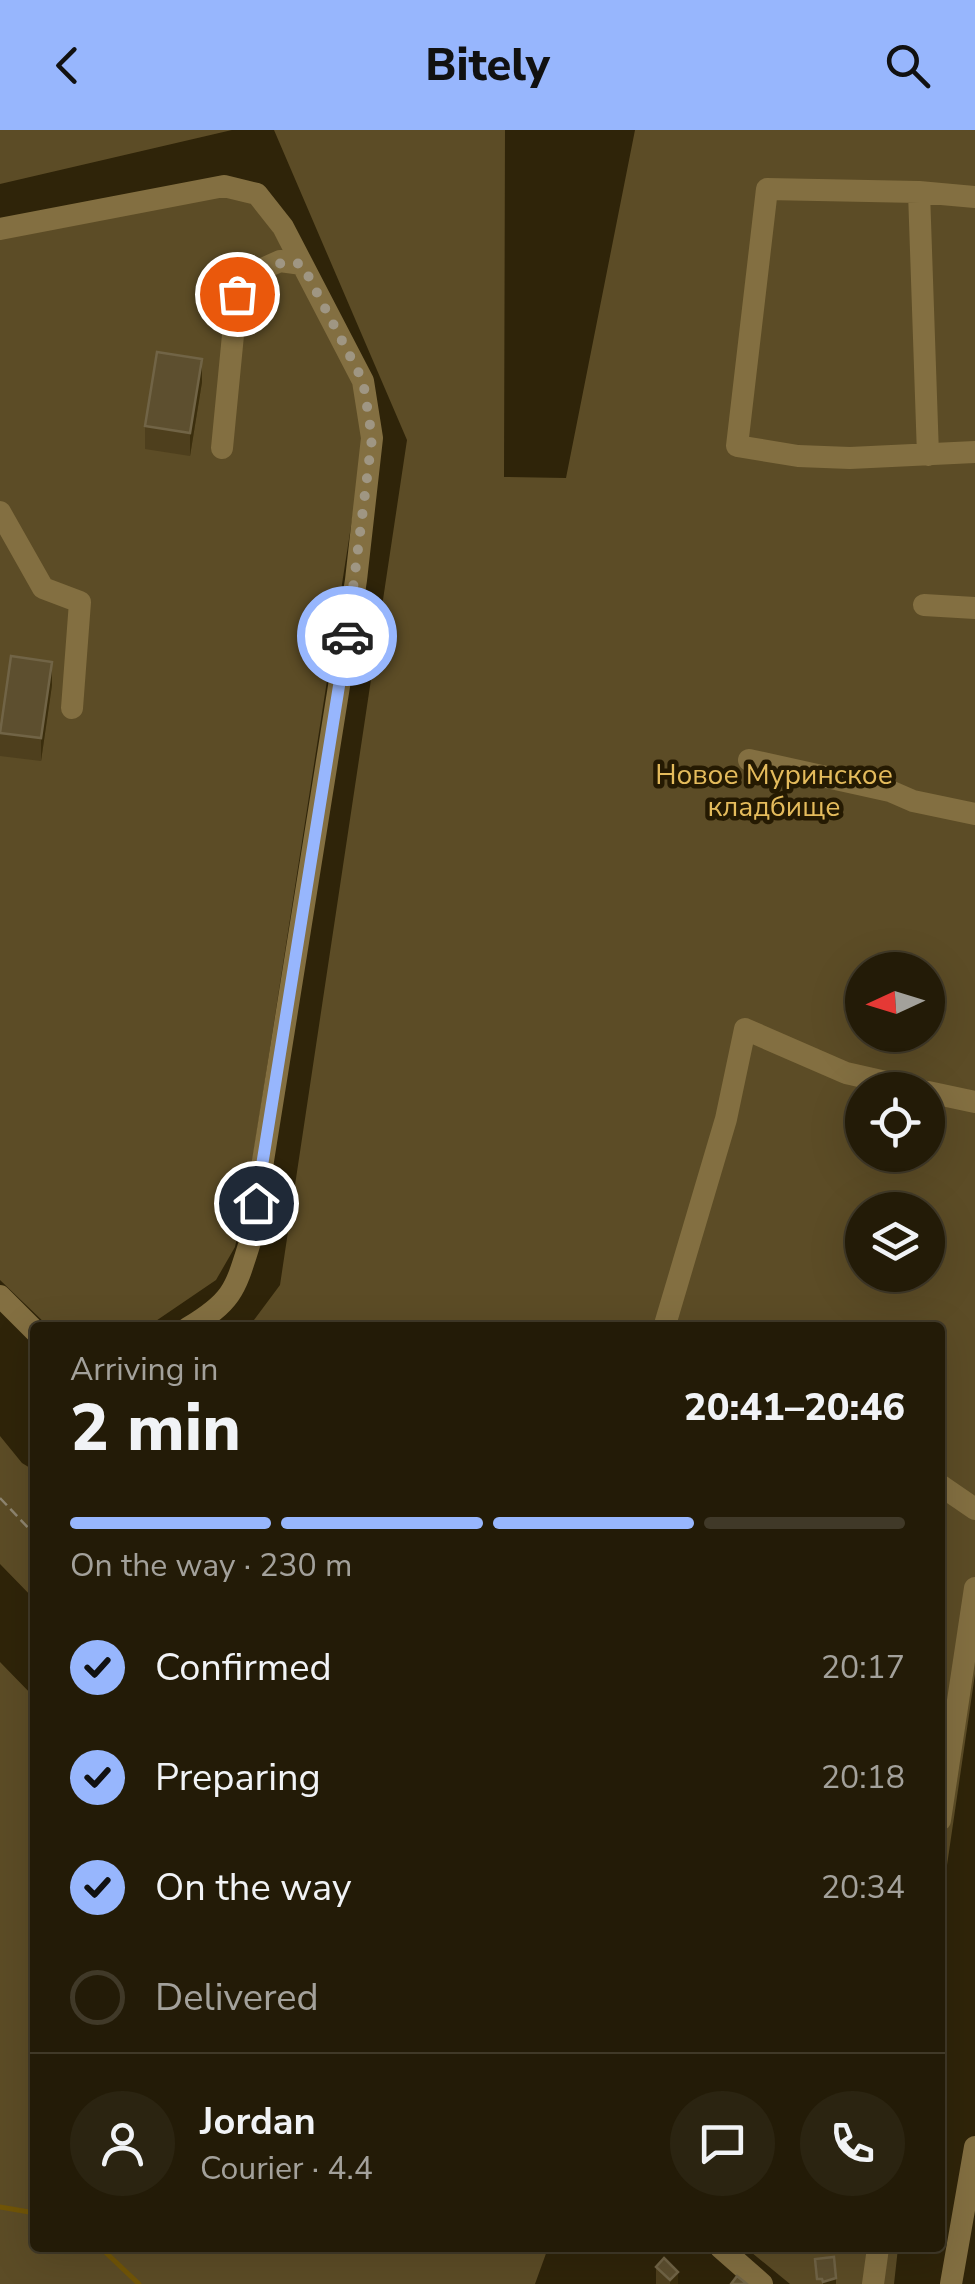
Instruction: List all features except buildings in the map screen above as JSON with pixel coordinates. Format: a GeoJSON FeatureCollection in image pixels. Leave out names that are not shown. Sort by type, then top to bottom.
{"type":"FeatureCollection","features":[{"type":"Feature","properties":{"kind":"street"},"geometry":{"type":"LineString","coordinates":[[0,229],[224,186],[258,194],[283,228],[363,381],[372,438],[356,580],[250,1242],[236,1287],[222,1306],[197,1322]]}},
{"type":"Feature","properties":{"kind":"street"},"geometry":{"type":"LineString","coordinates":[[975,198],[919,192],[767,189],[736,446],[798,456],[975,452]]}},
{"type":"Feature","properties":{"kind":"street"},"geometry":{"type":"LineString","coordinates":[[919,192],[928,454]]}},
{"type":"Feature","properties":{"kind":"street"},"geometry":{"type":"LineString","coordinates":[[222,448],[237,294],[260,270],[280,261],[302,264]]}},
{"type":"Feature","properties":{"kind":"street"},"geometry":{"type":"LineString","coordinates":[[0,512],[43,588],[80,602],[72,708]]}},
{"type":"Feature","properties":{"kind":"street"},"geometry":{"type":"LineString","coordinates":[[924,605],[975,608]]}},
{"type":"Feature","properties":{"kind":"street"},"geometry":{"type":"LineString","coordinates":[[749,760],[975,814]]}},
{"type":"Feature","properties":{"kind":"street"},"geometry":{"type":"LineString","coordinates":[[666,1322],[726,1119],[745,1029],[845,1073]]}},
{"type":"Feature","properties":{"kind":"street"},"geometry":{"type":"LineString","coordinates":[[945,1096],[975,1102]]}},
{"type":"Feature","properties":{"kind":"street"},"geometry":{"type":"LineString","coordinates":[[0,1296],[30,1326]]}},
{"type":"Feature","properties":{"kind":"street"},"geometry":{"type":"LineString","coordinates":[[945,1488],[975,1509]]}},
{"type":"Feature","properties":{"kind":"street"},"geometry":{"type":"LineString","coordinates":[[945,1755],[975,1588]]}},
{"type":"Feature","properties":{"kind":"street"},"geometry":{"type":"LineString","coordinates":[[951,2284],[975,2147]]}},
{"type":"Feature","properties":{"kind":"street"},"geometry":{"type":"LineString","coordinates":[[726,2252],[762,2284]]}},
{"type":"Feature","properties":{"kind":"street"},"geometry":{"type":"LineString","coordinates":[[873,2284],[877,2252]]}},
{"type":"Feature","properties":{"kind":"path"},"geometry":{"type":"LineString","coordinates":[[0,1498],[30,1530]]}},
{"type":"Feature","properties":{"kind":"green space"},"geometry":{"type":"Polygon","coordinates":[[[0,130],[232,130],[0,184],[0,130]]]}},
{"type":"Feature","properties":{"kind":"green space","name":"Новое Муринское кладбище"},"geometry":{"type":"Polygon","coordinates":[[[274,130],[505,130],[504,477],[566,478],[635,130],[975,130],[975,1674],[945,1879],[945,1322],[252,1322],[280,1285],[407,440],[274,130]]]}},
{"type":"Feature","properties":{"kind":"green space"},"geometry":{"type":"Polygon","coordinates":[[[224,196],[258,205],[359,392],[365,436],[249,1183],[235,1247],[216,1280],[154,1322],[44,1322],[0,1280],[0,236],[224,196]]]}},
{"type":"Feature","properties":{"kind":"green space"},"geometry":{"type":"Polygon","coordinates":[[[0,1436],[30,1468],[30,1595],[0,1564],[0,1436]]]}},
{"type":"Feature","properties":{"kind":"green space"},"geometry":{"type":"Polygon","coordinates":[[[0,1662],[30,1693],[30,2252],[547,2252],[535,2284],[0,2284],[0,1662]]]}},
{"type":"Feature","properties":{"kind":"green space"},"geometry":{"type":"Polygon","coordinates":[[[751,2252],[898,2252],[894,2284],[790,2284],[751,2252]]]}},
{"type":"Feature","properties":{"kind":"waterway"},"geometry":{"type":"LineString","coordinates":[[0,2207],[30,2212]]}},
{"type":"Feature","properties":{"kind":"waterway"},"geometry":{"type":"LineString","coordinates":[[105,2252],[139,2284]]}},
{"type":"Feature","properties":{"kind":"way so far"},"geometry":{"type":"LineString","coordinates":[[237,294],[260,270],[280,261],[302,264],[363,381],[372,438],[347,636]]}},
{"type":"Feature","properties":{"kind":"route"},"geometry":{"type":"LineString","coordinates":[[256,1203],[347,636]]}}]}
